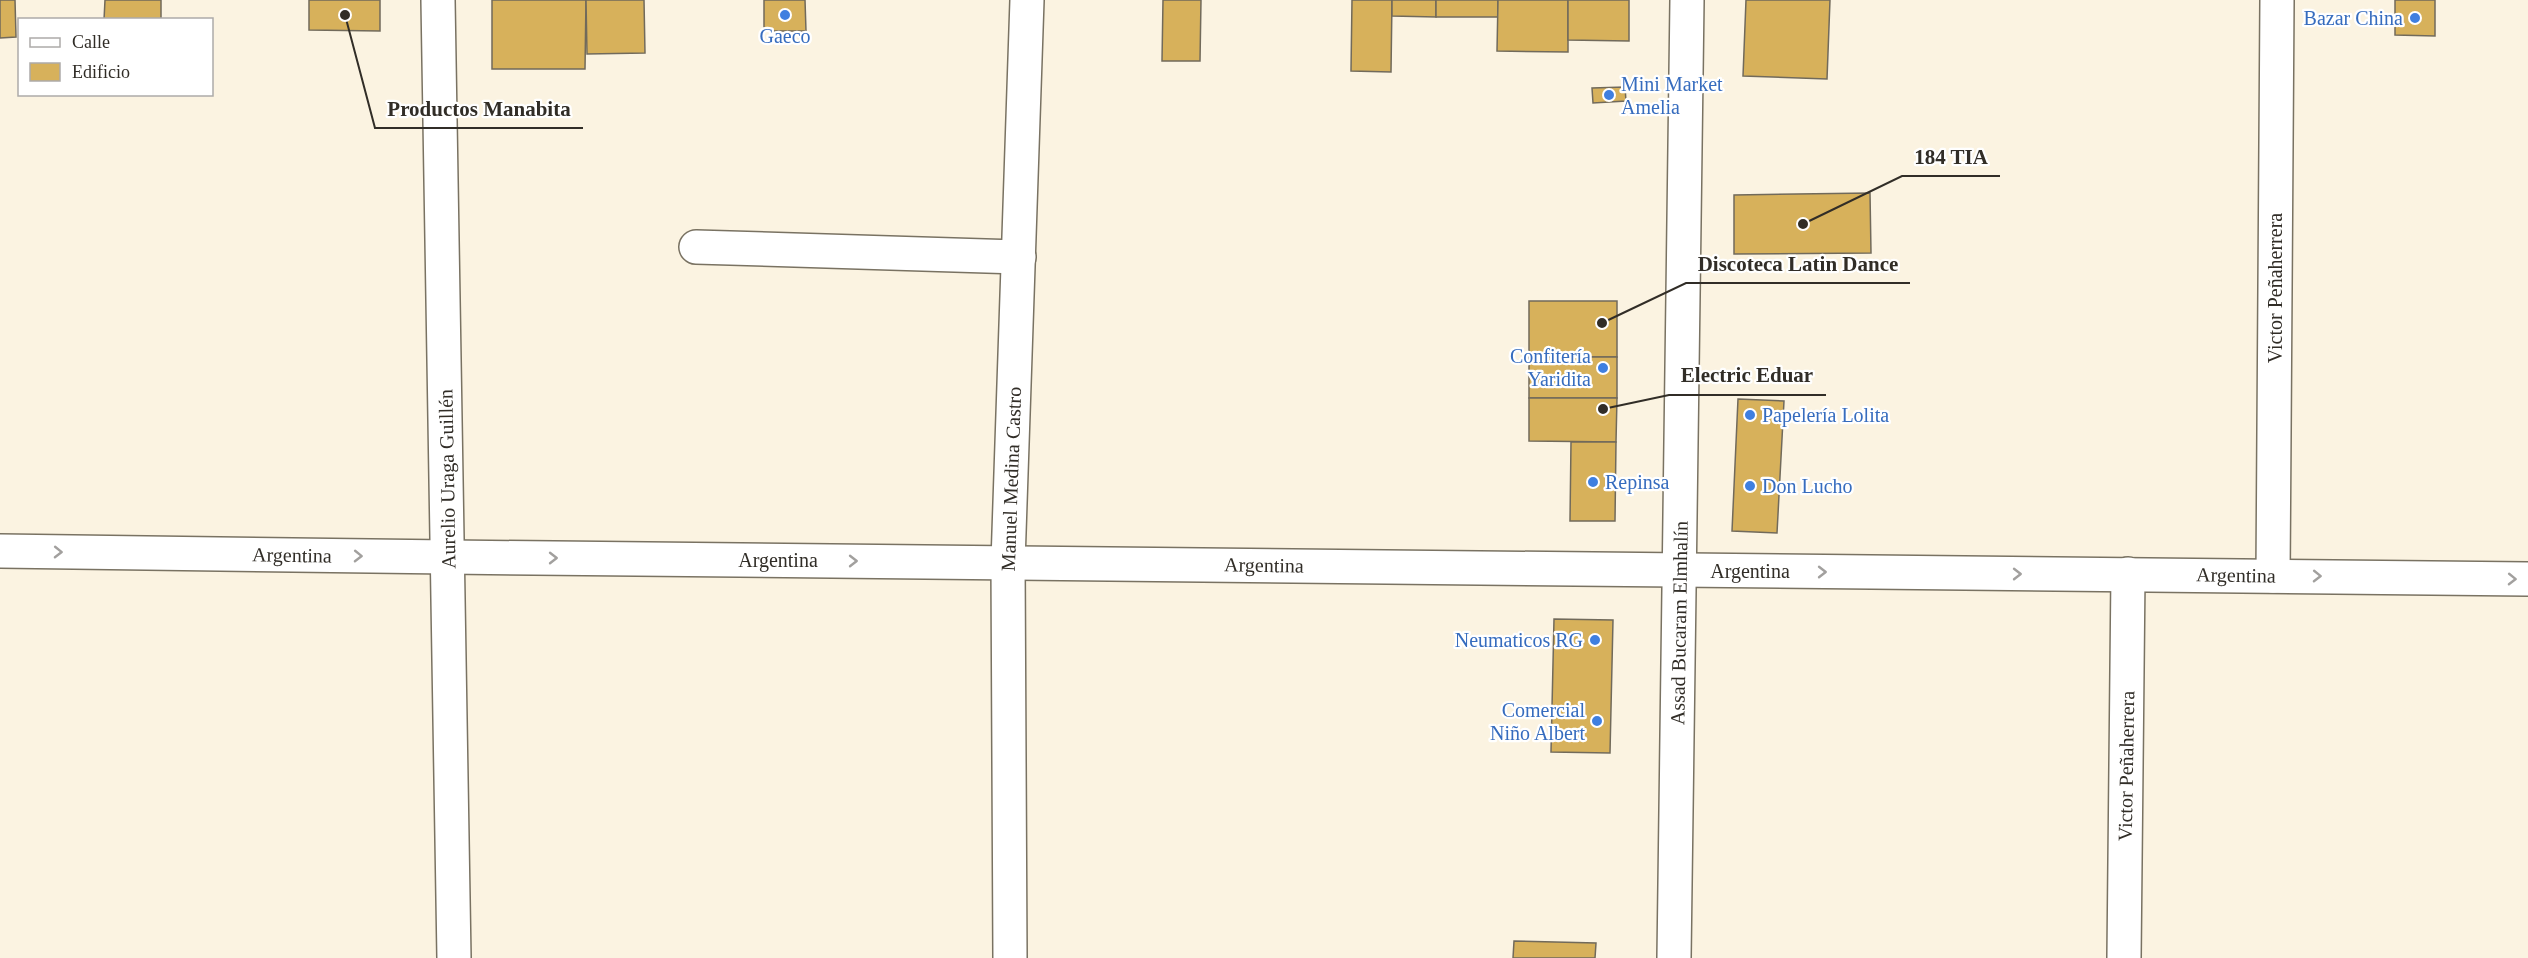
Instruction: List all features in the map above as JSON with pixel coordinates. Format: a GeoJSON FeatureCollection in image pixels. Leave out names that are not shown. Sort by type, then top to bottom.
{"type":"FeatureCollection","features":[{"type":"Feature","properties":{"kind":"street","name":"Aurelio Uraga Guillén"},"geometry":{"type":"LineString","coordinates":[[438,0],[454,958]]}},
{"type":"Feature","properties":{"kind":"street","name":"Manuel Medina Castro"},"geometry":{"type":"LineString","coordinates":[[1010,958],[1008,562],[1028,0]]}},
{"type":"Feature","properties":{"kind":"street","name":"Assad Bucaram Elmhalín"},"geometry":{"type":"LineString","coordinates":[[1674,958],[1687,0]]}},
{"type":"Feature","properties":{"kind":"street","name":"Victor Peñaherrera"},"geometry":{"type":"LineString","coordinates":[[2273,576],[2277,0]]}},
{"type":"Feature","properties":{"kind":"street"},"geometry":{"type":"LineString","coordinates":[[696,247],[1019,257]]}},
{"type":"Feature","properties":{"kind":"street","name":"Argentina"},"geometry":{"type":"LineString","coordinates":[[0,551],[449,558],[2528,579]]}},
{"type":"Feature","properties":{"kind":"street","name":"Victor Peñaherrera"},"geometry":{"type":"LineString","coordinates":[[2124,958],[2128,574]]}},
{"type":"Feature","properties":{"kind":"building"},"geometry":{"type":"Polygon","coordinates":[[[0,0],[15,0],[16,37],[0,38],[0,0]]]}},
{"type":"Feature","properties":{"kind":"building"},"geometry":{"type":"Polygon","coordinates":[[[105,0],[161,0],[161,18],[104,18],[105,0]]]}},
{"type":"Feature","properties":{"kind":"building"},"geometry":{"type":"Polygon","coordinates":[[[309,0],[380,0],[380,31],[309,30],[309,0]]]}},
{"type":"Feature","properties":{"kind":"building"},"geometry":{"type":"Polygon","coordinates":[[[492,0],[586,0],[585,69],[492,69],[492,0]]]}},
{"type":"Feature","properties":{"kind":"building"},"geometry":{"type":"Polygon","coordinates":[[[586,0],[644,0],[645,53],[587,54],[586,0]]]}},
{"type":"Feature","properties":{"kind":"building","name":"Gaeco"},"geometry":{"type":"Polygon","coordinates":[[[764,0],[805,0],[806,31],[764,31],[764,0]]]}},
{"type":"Feature","properties":{"kind":"building"},"geometry":{"type":"Polygon","coordinates":[[[1163,0],[1201,0],[1200,61],[1162,61],[1163,0]]]}},
{"type":"Feature","properties":{"kind":"building"},"geometry":{"type":"Polygon","coordinates":[[[1352,0],[1392,0],[1391,72],[1351,71],[1352,0]]]}},
{"type":"Feature","properties":{"kind":"building"},"geometry":{"type":"Polygon","coordinates":[[[1392,0],[1436,0],[1436,17],[1392,16],[1392,0]]]}},
{"type":"Feature","properties":{"kind":"building"},"geometry":{"type":"Polygon","coordinates":[[[1436,0],[1498,0],[1498,17],[1436,17],[1436,0]]]}},
{"type":"Feature","properties":{"kind":"building"},"geometry":{"type":"Polygon","coordinates":[[[1498,0],[1568,0],[1568,52],[1497,51],[1498,0]]]}},
{"type":"Feature","properties":{"kind":"building"},"geometry":{"type":"Polygon","coordinates":[[[1568,0],[1629,0],[1629,41],[1568,40],[1568,0]]]}},
{"type":"Feature","properties":{"kind":"building"},"geometry":{"type":"Polygon","coordinates":[[[1746,0],[1830,0],[1827,79],[1743,76],[1746,0]]]}},
{"type":"Feature","properties":{"kind":"building","name":"Bazar China"},"geometry":{"type":"Polygon","coordinates":[[[2395,0],[2435,0],[2435,36],[2395,35],[2395,0]]]}},
{"type":"Feature","properties":{"kind":"building","name":"Mini Market Amelia"},"geometry":{"type":"Polygon","coordinates":[[[1625,87],[1626,101],[1593,103],[1592,88],[1625,87]]]}},
{"type":"Feature","properties":{"kind":"building"},"geometry":{"type":"Polygon","coordinates":[[[1870,193],[1871,253],[1734,254],[1734,195],[1870,193]]]}},
{"type":"Feature","properties":{"kind":"building"},"geometry":{"type":"Polygon","coordinates":[[[1529,301],[1617,301],[1617,357],[1529,357],[1529,301]]]}},
{"type":"Feature","properties":{"kind":"building"},"geometry":{"type":"Polygon","coordinates":[[[1529,357],[1617,357],[1617,398],[1529,398],[1529,357]]]}},
{"type":"Feature","properties":{"kind":"building"},"geometry":{"type":"Polygon","coordinates":[[[1529,398],[1617,398],[1616,442],[1529,441],[1529,398]]]}},
{"type":"Feature","properties":{"kind":"building"},"geometry":{"type":"Polygon","coordinates":[[[1738,399],[1784,401],[1777,533],[1732,531],[1738,399]]]}},
{"type":"Feature","properties":{"kind":"building","name":"Repinsa"},"geometry":{"type":"Polygon","coordinates":[[[1571,442],[1616,442],[1615,521],[1570,521],[1571,442]]]}},
{"type":"Feature","properties":{"kind":"building"},"geometry":{"type":"Polygon","coordinates":[[[1554,619],[1613,620],[1610,753],[1551,752],[1554,619]]]}},
{"type":"Feature","properties":{"kind":"building"},"geometry":{"type":"Polygon","coordinates":[[[1514,941],[1596,943],[1595,958],[1513,958],[1514,941]]]}},
{"type":"Feature","properties":{"kind":"place","name":"Productos Manabita"},"geometry":{"type":"Point","coordinates":[345,15]}},
{"type":"Feature","properties":{"kind":"place","name":"Gaeco"},"geometry":{"type":"Point","coordinates":[785,15]}},
{"type":"Feature","properties":{"kind":"place","name":"Bazar China"},"geometry":{"type":"Point","coordinates":[2415,18]}},
{"type":"Feature","properties":{"kind":"place","name":"Mini Market Amelia"},"geometry":{"type":"Point","coordinates":[1609,95]}},
{"type":"Feature","properties":{"kind":"place","name":"184 TIA"},"geometry":{"type":"Point","coordinates":[1803,224]}},
{"type":"Feature","properties":{"kind":"place","name":"Discoteca Latin Dance"},"geometry":{"type":"Point","coordinates":[1602,323]}},
{"type":"Feature","properties":{"kind":"place","name":"Confitería Yaridita"},"geometry":{"type":"Point","coordinates":[1603,368]}},
{"type":"Feature","properties":{"kind":"place","name":"Electric Eduar"},"geometry":{"type":"Point","coordinates":[1603,409]}},
{"type":"Feature","properties":{"kind":"place","name":"Papelería Lolita"},"geometry":{"type":"Point","coordinates":[1750,415]}},
{"type":"Feature","properties":{"kind":"place","name":"Repinsa"},"geometry":{"type":"Point","coordinates":[1593,482]}},
{"type":"Feature","properties":{"kind":"place","name":"Don Lucho"},"geometry":{"type":"Point","coordinates":[1750,486]}},
{"type":"Feature","properties":{"kind":"place","name":"Neumaticos RG"},"geometry":{"type":"Point","coordinates":[1595,640]}},
{"type":"Feature","properties":{"kind":"place","name":"Comercial Niño Albert"},"geometry":{"type":"Point","coordinates":[1597,721]}}]}
